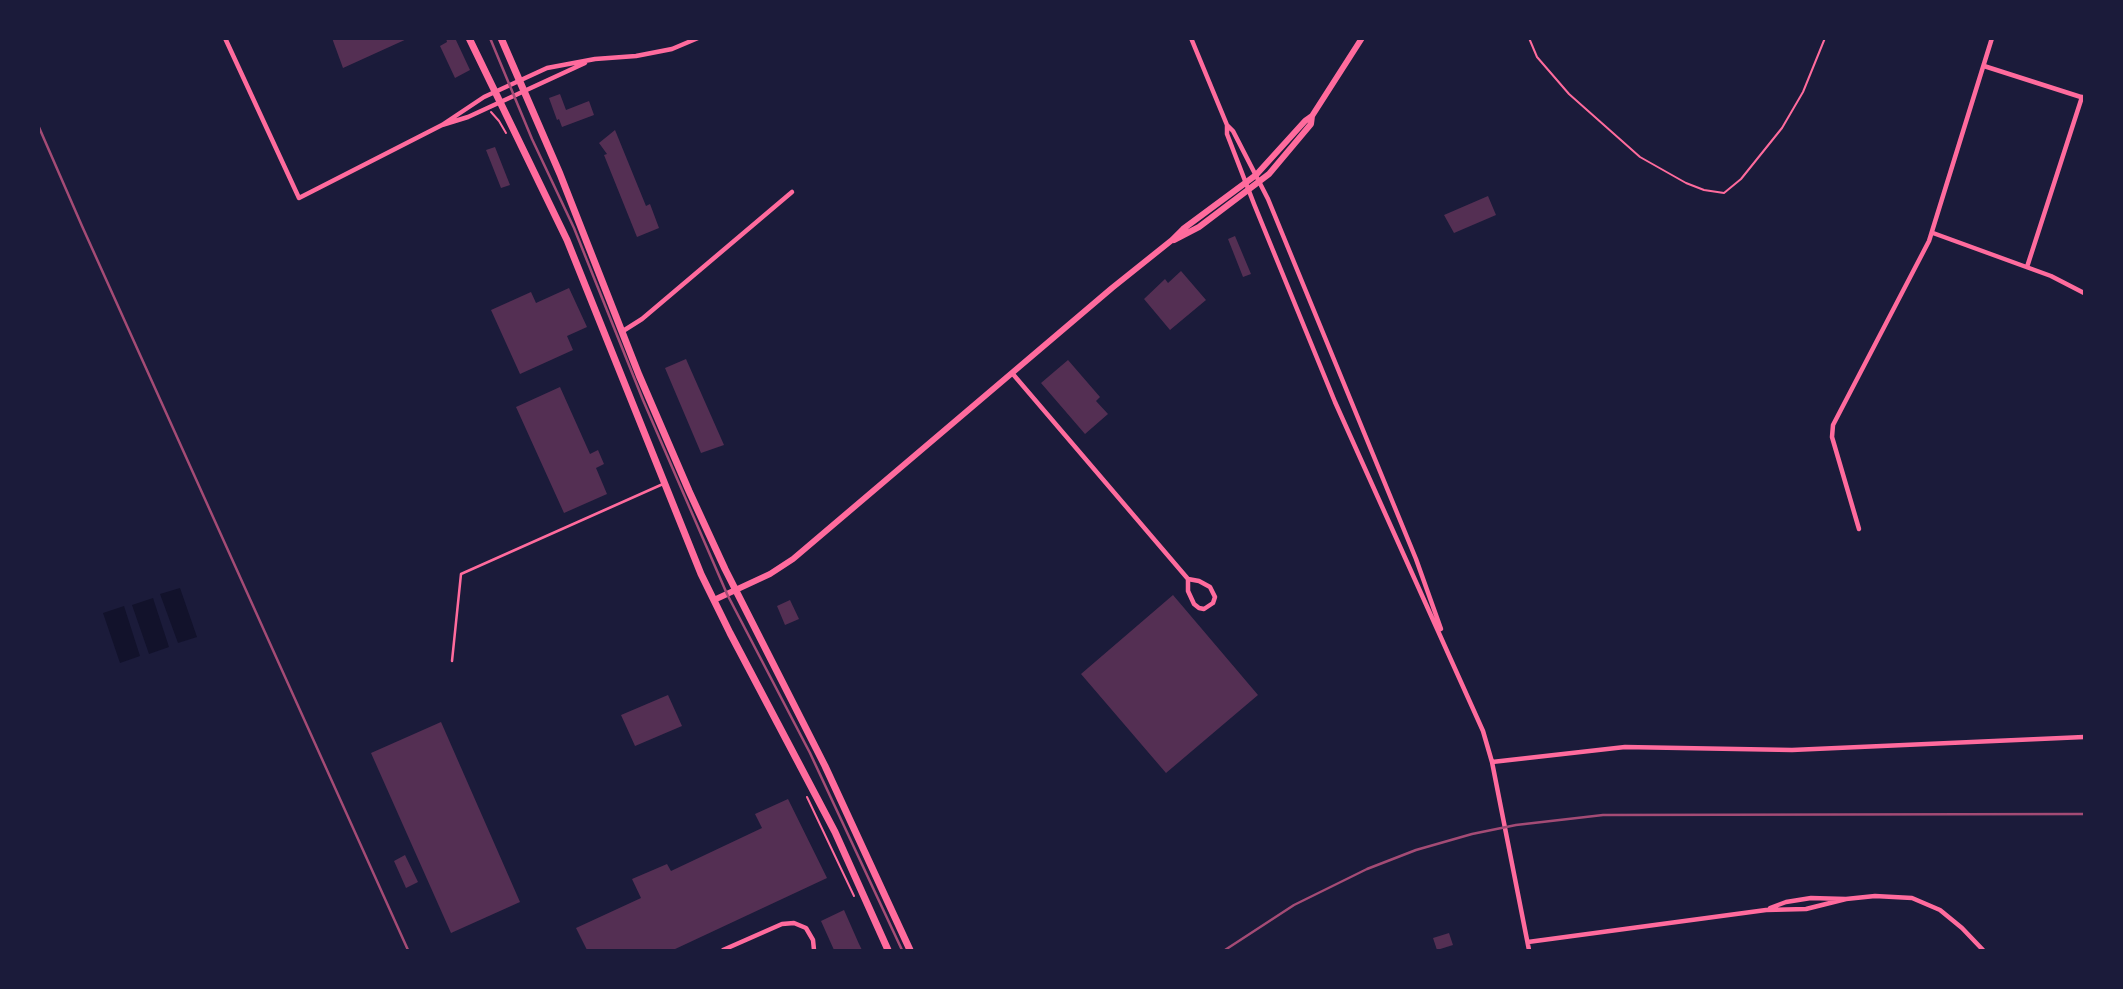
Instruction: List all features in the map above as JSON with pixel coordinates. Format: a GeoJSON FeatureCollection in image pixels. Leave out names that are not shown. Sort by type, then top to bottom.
{"type":"FeatureCollection","features":[{"type":"Feature","properties":{"kind":"main road"},"geometry":{"type":"LineString","coordinates":[[469,38],[567,240],[714,600],[814,790],[854,871],[888,950]]}},
{"type":"Feature","properties":{"kind":"main road"},"geometry":{"type":"LineString","coordinates":[[501,38],[560,174],[676,462],[736,590],[825,766],[910,950]]}},
{"type":"Feature","properties":{"kind":"street"},"geometry":{"type":"LineString","coordinates":[[225,38],[299,198],[442,125],[468,117],[595,59]]}},
{"type":"Feature","properties":{"kind":"street"},"geometry":{"type":"LineString","coordinates":[[442,125],[452,116],[494,92],[547,68],[595,59],[636,56],[672,48],[698,38]]}},
{"type":"Feature","properties":{"kind":"street"},"geometry":{"type":"LineString","coordinates":[[1191,38],[1227,125],[1227,134],[1246,183],[1335,402],[1483,731],[1492,762],[1530,950]]}},
{"type":"Feature","properties":{"kind":"street"},"geometry":{"type":"LineString","coordinates":[[714,600],[770,574],[793,559],[1183,229],[1256,176],[1312,116],[1362,38]]}},
{"type":"Feature","properties":{"kind":"street"},"geometry":{"type":"LineString","coordinates":[[1859,529],[1831,430],[1925,253],[1992,38]]}},
{"type":"Feature","properties":{"kind":"street"},"geometry":{"type":"LineString","coordinates":[[1984,66],[2083,98],[2027,267]]}},
{"type":"Feature","properties":{"kind":"street"},"geometry":{"type":"LineString","coordinates":[[1172,240],[1187,235],[1260,183],[1301,137],[1311,124],[1312,116]]}},
{"type":"Feature","properties":{"kind":"street"},"geometry":{"type":"LineString","coordinates":[[1227,125],[1233,131],[1260,183],[1392,500],[1447,649]]}},
{"type":"Feature","properties":{"kind":"street"},"geometry":{"type":"LineString","coordinates":[[622,331],[637,324],[792,192]]}},
{"type":"Feature","properties":{"kind":"street"},"geometry":{"type":"LineString","coordinates":[[1933,233],[2051,276],[2084,293]]}},
{"type":"Feature","properties":{"kind":"street"},"geometry":{"type":"LineString","coordinates":[[1012,373],[1188,579],[1210,587],[1215,597],[1213,603],[1204,609],[1194,604],[1188,591],[1188,579]]}},
{"type":"Feature","properties":{"kind":"street"},"geometry":{"type":"LineString","coordinates":[[1423,597],[1429,595]]}},
{"type":"Feature","properties":{"kind":"street"},"geometry":{"type":"LineString","coordinates":[[1492,762],[1625,747],[1793,750],[2084,737]]}},
{"type":"Feature","properties":{"kind":"street"},"geometry":{"type":"LineString","coordinates":[[1766,910],[1786,902],[1811,898],[1897,896],[1927,903],[1955,922],[1983,950]]}},
{"type":"Feature","properties":{"kind":"street"},"geometry":{"type":"LineString","coordinates":[[1528,942],[1766,910],[1806,909],[1846,899]]}},
{"type":"Feature","properties":{"kind":"street"},"geometry":{"type":"LineString","coordinates":[[723,950],[782,924],[794,923],[806,928],[813,940],[814,950]]}},
{"type":"Feature","properties":{"kind":"lane"},"geometry":{"type":"LineString","coordinates":[[452,662],[461,574],[665,483]]}},
{"type":"Feature","properties":{"kind":"path"},"geometry":{"type":"LineString","coordinates":[[1529,38],[1537,57],[1569,94],[1640,157],[1686,183],[1704,190],[1724,193],[1741,179],[1782,128],[1803,92],[1825,38]]}},
{"type":"Feature","properties":{"kind":"path"},"geometry":{"type":"LineString","coordinates":[[488,107],[508,136]]}},
{"type":"Feature","properties":{"kind":"shaded area"},"geometry":{"type":"Polygon","coordinates":[[[180,588],[197,637],[178,643],[160,594],[180,588]]]}},
{"type":"Feature","properties":{"kind":"shaded area"},"geometry":{"type":"Polygon","coordinates":[[[153,598],[169,647],[149,654],[132,605],[153,598]]]}},
{"type":"Feature","properties":{"kind":"shaded area"},"geometry":{"type":"Polygon","coordinates":[[[124,606],[140,656],[120,663],[103,613],[124,606]]]}},
{"type":"Feature","properties":{"kind":"building"},"geometry":{"type":"Polygon","coordinates":[[[332,38],[409,38],[343,68],[332,38]]]}},
{"type":"Feature","properties":{"kind":"building"},"geometry":{"type":"Polygon","coordinates":[[[446,38],[455,38],[470,70],[455,78],[440,46],[447,42],[446,38]]]}},
{"type":"Feature","properties":{"kind":"building"},"geometry":{"type":"Polygon","coordinates":[[[560,94],[566,110],[589,101],[594,115],[562,127],[549,98],[560,94]]]}},
{"type":"Feature","properties":{"kind":"building"},"geometry":{"type":"Polygon","coordinates":[[[615,130],[646,206],[650,204],[659,228],[637,237],[604,155],[607,154],[599,143],[615,130]]]}},
{"type":"Feature","properties":{"kind":"building"},"geometry":{"type":"Polygon","coordinates":[[[495,147],[510,185],[501,188],[486,150],[495,147]]]}},
{"type":"Feature","properties":{"kind":"building"},"geometry":{"type":"Polygon","coordinates":[[[1488,196],[1496,215],[1454,233],[1444,215],[1488,196]]]}},
{"type":"Feature","properties":{"kind":"building"},"geometry":{"type":"Polygon","coordinates":[[[1235,236],[1251,274],[1243,277],[1228,239],[1235,236]]]}},
{"type":"Feature","properties":{"kind":"building"},"geometry":{"type":"Polygon","coordinates":[[[1181,271],[1206,300],[1170,330],[1144,299],[1165,279],[1168,283],[1181,271]]]}},
{"type":"Feature","properties":{"kind":"building"},"geometry":{"type":"Polygon","coordinates":[[[569,288],[587,327],[567,336],[573,350],[520,374],[491,310],[531,292],[536,303],[569,288]]]}},
{"type":"Feature","properties":{"kind":"building"},"geometry":{"type":"Polygon","coordinates":[[[686,359],[724,445],[701,453],[665,368],[686,359]]]}},
{"type":"Feature","properties":{"kind":"building"},"geometry":{"type":"Polygon","coordinates":[[[1068,360],[1100,397],[1096,401],[1108,414],[1085,434],[1041,383],[1068,360]]]}},
{"type":"Feature","properties":{"kind":"building"},"geometry":{"type":"Polygon","coordinates":[[[560,387],[590,454],[598,450],[604,464],[596,468],[607,494],[564,513],[516,407],[560,387]]]}},
{"type":"Feature","properties":{"kind":"building"},"geometry":{"type":"Polygon","coordinates":[[[1173,595],[1258,695],[1166,773],[1081,674],[1173,595]]]}},
{"type":"Feature","properties":{"kind":"building"},"geometry":{"type":"Polygon","coordinates":[[[790,600],[799,619],[785,625],[777,606],[790,600]]]}},
{"type":"Feature","properties":{"kind":"building"},"geometry":{"type":"Polygon","coordinates":[[[668,695],[682,726],[635,746],[621,715],[668,695]]]}},
{"type":"Feature","properties":{"kind":"building"},"geometry":{"type":"Polygon","coordinates":[[[441,722],[520,902],[451,933],[371,753],[441,722]]]}},
{"type":"Feature","properties":{"kind":"building"},"geometry":{"type":"Polygon","coordinates":[[[788,799],[827,878],[673,950],[587,950],[576,928],[641,898],[632,879],[667,864],[671,871],[762,828],[755,814],[788,799]]]}},
{"type":"Feature","properties":{"kind":"building"},"geometry":{"type":"Polygon","coordinates":[[[405,855],[418,882],[406,888],[394,861],[405,855]]]}},
{"type":"Feature","properties":{"kind":"building"},"geometry":{"type":"Polygon","coordinates":[[[844,910],[862,950],[834,950],[821,921],[844,910]]]}},
{"type":"Feature","properties":{"kind":"building"},"geometry":{"type":"Polygon","coordinates":[[[1449,933],[1453,945],[1437,950],[1433,938],[1449,933]]]}},
{"type":"Feature","properties":{"kind":"railway"},"geometry":{"type":"LineString","coordinates":[[490,38],[532,139],[574,228],[643,400],[727,594],[810,753],[902,950]]}},
{"type":"Feature","properties":{"kind":"railway"},"geometry":{"type":"LineString","coordinates":[[38,125],[408,950]]}},
{"type":"Feature","properties":{"kind":"railway"},"geometry":{"type":"LineString","coordinates":[[1225,950],[1294,905],[1367,869],[1416,850],[1516,825],[1603,815],[2084,814]]}}]}
